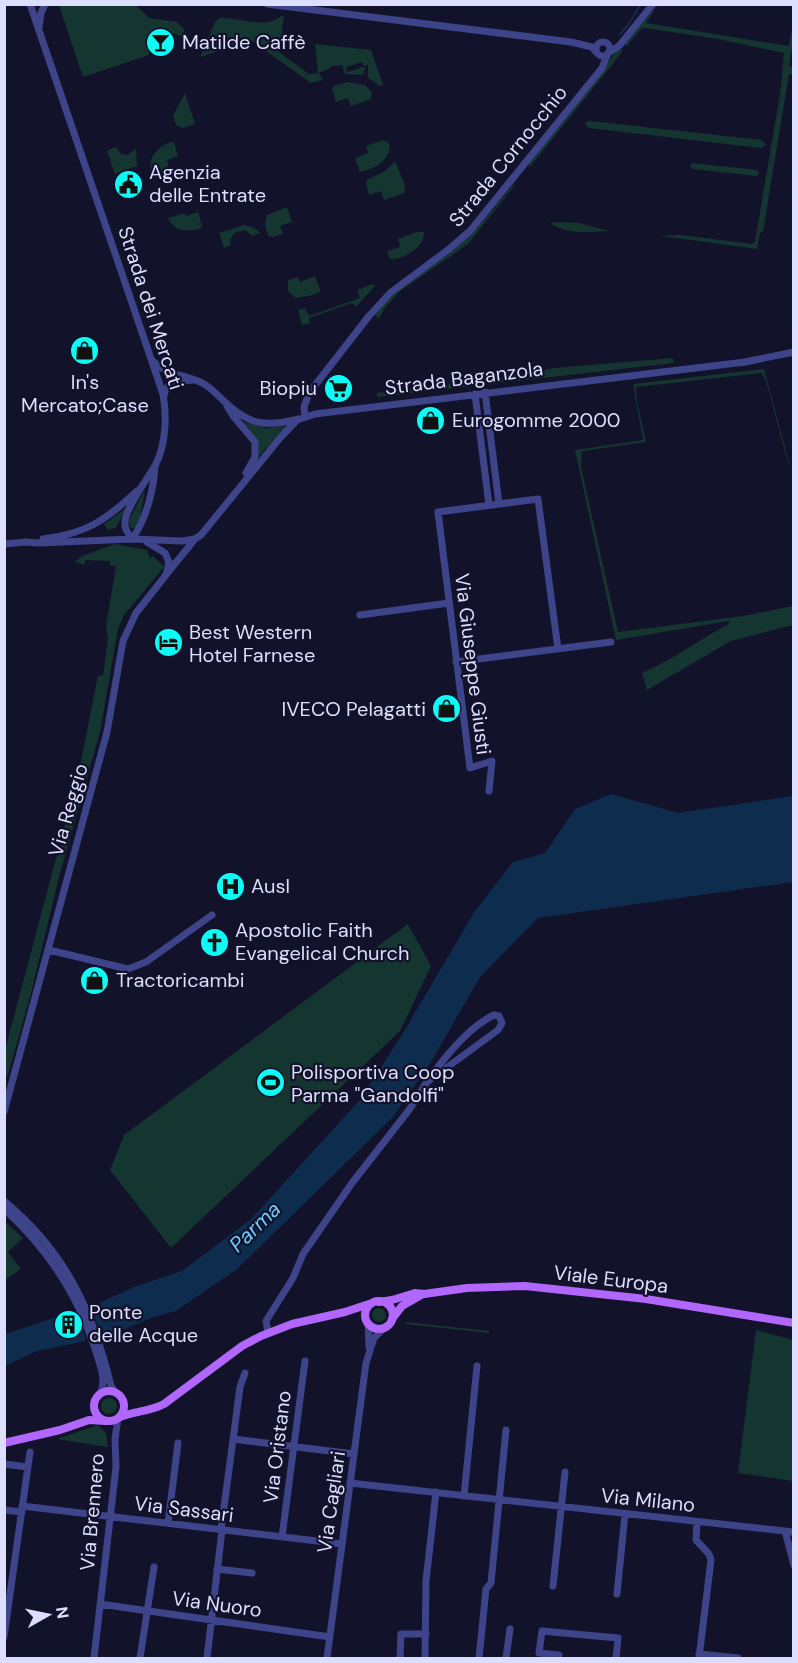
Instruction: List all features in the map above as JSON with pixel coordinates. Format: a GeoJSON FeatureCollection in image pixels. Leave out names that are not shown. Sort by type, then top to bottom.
{"type":"FeatureCollection","features":[{"type":"Feature","properties":{"kind":"main road","name":"Viale Europa"},"geometry":{"type":"LineString","coordinates":[[118,1418],[155,1408],[242,1346],[268,1333],[297,1323],[413,1293],[525,1286],[646,1299],[794,1323]]}},
{"type":"Feature","properties":{"kind":"main road","name":"Viale Europa"},"geometry":{"type":"LineString","coordinates":[[387,1325],[402,1306],[424,1294]]}},
{"type":"Feature","properties":{"kind":"main road"},"geometry":{"type":"LineString","coordinates":[[345,1312],[360,1316],[368,1323],[375,1328],[387,1325],[392,1314],[390,1307],[376,1302],[365,1313],[368,1323]]}},
{"type":"Feature","properties":{"kind":"main road"},"geometry":{"type":"LineString","coordinates":[[4,1443],[60,1430],[93,1419],[111,1421],[118,1418],[123,1409],[119,1396],[108,1391],[97,1398],[89,1412],[74,1424]]}},
{"type":"Feature","properties":{"kind":"main road","name":"Viale Europa"},"geometry":{"type":"LineString","coordinates":[[119,1396],[130,1406],[142,1407],[174,1396]]}},
{"type":"Feature","properties":{"kind":"main road"},"geometry":{"type":"LineString","coordinates":[[97,1398],[96,1414],[105,1420]]}},
{"type":"Feature","properties":{"kind":"street","name":"Strada dei Mercati"},"geometry":{"type":"LineString","coordinates":[[30,4],[164,398],[163,440],[155,477],[141,527],[132,539]]}},
{"type":"Feature","properties":{"kind":"street"},"geometry":{"type":"LineString","coordinates":[[39,28],[40,12],[45,4]]}},
{"type":"Feature","properties":{"kind":"street"},"geometry":{"type":"LineString","coordinates":[[267,4],[571,42],[592,47],[603,56],[608,53],[609,46],[603,42]]}},
{"type":"Feature","properties":{"kind":"street","name":"Strada Cornocchio"},"geometry":{"type":"LineString","coordinates":[[302,418],[309,393],[378,305],[394,289],[470,231],[605,64],[608,53],[617,48],[653,4]]}},
{"type":"Feature","properties":{"kind":"street"},"geometry":{"type":"LineString","coordinates":[[571,42],[611,44],[622,41]]}},
{"type":"Feature","properties":{"kind":"street"},"geometry":{"type":"LineString","coordinates":[[597,72],[600,61],[596,45],[603,42]]}},
{"type":"Feature","properties":{"kind":"street","name":"Strada Baganzola"},"geometry":{"type":"LineString","coordinates":[[224,401],[240,415],[259,423],[274,424],[328,411],[745,362],[793,352]]}},
{"type":"Feature","properties":{"kind":"street"},"geometry":{"type":"LineString","coordinates":[[151,356],[160,367],[212,389],[252,436],[256,446],[253,461],[239,488]]}},
{"type":"Feature","properties":{"kind":"street"},"geometry":{"type":"LineString","coordinates":[[164,398],[165,389],[170,384],[195,380]]}},
{"type":"Feature","properties":{"kind":"street"},"geometry":{"type":"LineString","coordinates":[[485,393],[499,504]]}},
{"type":"Feature","properties":{"kind":"street"},"geometry":{"type":"LineString","coordinates":[[475,394],[489,506],[538,500],[558,649]]}},
{"type":"Feature","properties":{"kind":"street"},"geometry":{"type":"LineString","coordinates":[[165,576],[276,441],[302,418]]}},
{"type":"Feature","properties":{"kind":"street","name":"Strada dei Mercati"},"geometry":{"type":"LineString","coordinates":[[132,539],[126,529],[125,520],[140,489],[156,465]]}},
{"type":"Feature","properties":{"kind":"street","name":"Strada dei Mercati"},"geometry":{"type":"LineString","coordinates":[[4,544],[67,536],[91,527],[118,510],[140,489]]}},
{"type":"Feature","properties":{"kind":"street","name":"Via Giuseppe Giusti"},"geometry":{"type":"LineString","coordinates":[[489,506],[438,512],[470,768],[492,761],[489,791]]}},
{"type":"Feature","properties":{"kind":"street","name":"Strada dei Mercati"},"geometry":{"type":"LineString","coordinates":[[24,542],[132,539]]}},
{"type":"Feature","properties":{"kind":"street"},"geometry":{"type":"LineString","coordinates":[[132,539],[182,541],[195,539]]}},
{"type":"Feature","properties":{"kind":"street"},"geometry":{"type":"LineString","coordinates":[[142,539],[166,554],[169,562],[165,576]]}},
{"type":"Feature","properties":{"kind":"street","name":"Via Reggio"},"geometry":{"type":"LineString","coordinates":[[4,1112],[107,732],[124,636],[136,613],[165,576]]}},
{"type":"Feature","properties":{"kind":"street"},"geometry":{"type":"LineString","coordinates":[[360,615],[449,603]]}},
{"type":"Feature","properties":{"kind":"street"},"geometry":{"type":"LineString","coordinates":[[456,662],[611,642]]}},
{"type":"Feature","properties":{"kind":"street"},"geometry":{"type":"LineString","coordinates":[[49,950],[128,969],[146,962],[212,915]]}},
{"type":"Feature","properties":{"kind":"street"},"geometry":{"type":"LineString","coordinates":[[268,1333],[266,1321],[293,1278],[303,1254],[363,1168],[414,1103],[424,1086],[464,1038],[489,1017],[500,1016],[502,1023],[498,1030],[435,1074],[424,1086]]}},
{"type":"Feature","properties":{"kind":"street"},"geometry":{"type":"LineString","coordinates":[[4,1201],[33,1228],[47,1250],[82,1315],[107,1384],[119,1396]]}},
{"type":"Feature","properties":{"kind":"street"},"geometry":{"type":"LineString","coordinates":[[4,1209],[47,1250]]}},
{"type":"Feature","properties":{"kind":"street","name":"Via Cagliari"},"geometry":{"type":"LineString","coordinates":[[327,1659],[369,1351],[368,1323]]}},
{"type":"Feature","properties":{"kind":"street","name":"Via Cagliari"},"geometry":{"type":"LineString","coordinates":[[369,1351],[375,1336],[387,1325]]}},
{"type":"Feature","properties":{"kind":"street","name":"Via Oristano"},"geometry":{"type":"LineString","coordinates":[[282,1537],[305,1361]]}},
{"type":"Feature","properties":{"kind":"street"},"geometry":{"type":"LineString","coordinates":[[464,1496],[477,1366]]}},
{"type":"Feature","properties":{"kind":"street"},"geometry":{"type":"LineString","coordinates":[[207,1659],[233,1439],[240,1387],[245,1373]]}},
{"type":"Feature","properties":{"kind":"street"},"geometry":{"type":"LineString","coordinates":[[97,1398],[107,1384]]}},
{"type":"Feature","properties":{"kind":"street","name":"Via Brennero"},"geometry":{"type":"LineString","coordinates":[[94,1659],[116,1464],[115,1441],[118,1418]]}},
{"type":"Feature","properties":{"kind":"street","name":"Via Brennero"},"geometry":{"type":"LineString","coordinates":[[105,1420],[115,1441]]}},
{"type":"Feature","properties":{"kind":"street"},"geometry":{"type":"LineString","coordinates":[[479,1659],[486,1589],[490,1583],[506,1430]]}},
{"type":"Feature","properties":{"kind":"street"},"geometry":{"type":"LineString","coordinates":[[233,1439],[354,1454]]}},
{"type":"Feature","properties":{"kind":"street"},"geometry":{"type":"LineString","coordinates":[[168,1523],[178,1443]]}},
{"type":"Feature","properties":{"kind":"street"},"geometry":{"type":"LineString","coordinates":[[4,1636],[8,1587],[30,1452]]}},
{"type":"Feature","properties":{"kind":"street"},"geometry":{"type":"LineString","coordinates":[[4,1464],[28,1467]]}},
{"type":"Feature","properties":{"kind":"street"},"geometry":{"type":"LineString","coordinates":[[553,1586],[565,1472]]}},
{"type":"Feature","properties":{"kind":"street","name":"Via Milano"},"geometry":{"type":"LineString","coordinates":[[350,1483],[794,1532]]}},
{"type":"Feature","properties":{"kind":"street"},"geometry":{"type":"LineString","coordinates":[[425,1659],[426,1581],[436,1492]]}},
{"type":"Feature","properties":{"kind":"street","name":"Via Sassari"},"geometry":{"type":"LineString","coordinates":[[4,1510],[22,1509],[110,1516],[342,1544]]}},
{"type":"Feature","properties":{"kind":"street"},"geometry":{"type":"LineString","coordinates":[[617,1594],[625,1514]]}},
{"type":"Feature","properties":{"kind":"street"},"geometry":{"type":"LineString","coordinates":[[697,1522],[696,1540],[709,1554],[711,1560],[699,1656],[738,1659]]}},
{"type":"Feature","properties":{"kind":"street"},"geometry":{"type":"LineString","coordinates":[[785,1531],[794,1565]]}},
{"type":"Feature","properties":{"kind":"street"},"geometry":{"type":"LineString","coordinates":[[140,1659],[154,1567]]}},
{"type":"Feature","properties":{"kind":"street"},"geometry":{"type":"LineString","coordinates":[[217,1569],[252,1573]]}},
{"type":"Feature","properties":{"kind":"street","name":"Via Nuoro"},"geometry":{"type":"LineString","coordinates":[[100,1604],[330,1636]]}},
{"type":"Feature","properties":{"kind":"street"},"geometry":{"type":"LineString","coordinates":[[506,1659],[510,1629]]}},
{"type":"Feature","properties":{"kind":"street"},"geometry":{"type":"LineString","coordinates":[[559,1657],[539,1653],[542,1631],[618,1638],[616,1659]]}},
{"type":"Feature","properties":{"kind":"street"},"geometry":{"type":"LineString","coordinates":[[400,1659],[401,1634],[426,1634]]}},
{"type":"Feature","properties":{"kind":"green space"},"geometry":{"type":"Polygon","coordinates":[[[59,5],[136,5],[149,18],[177,22],[184,29],[184,37],[173,33],[171,37],[166,36],[160,39],[157,46],[160,56],[149,52],[149,55],[83,77],[59,5]]]}},
{"type":"Feature","properties":{"kind":"green space"},"geometry":{"type":"Polygon","coordinates":[[[657,6],[646,23],[789,46],[793,23],[789,66],[793,67],[793,74],[789,74],[763,232],[760,233],[757,249],[661,236],[681,235],[752,244],[755,242],[780,94],[784,53],[718,39],[645,28],[642,28],[626,47],[625,41],[657,6]]]}},
{"type":"Feature","properties":{"kind":"green space"},"geometry":{"type":"Polygon","coordinates":[[[284,16],[279,52],[309,74],[318,73],[315,44],[371,50],[383,85],[380,86],[368,78],[368,65],[364,66],[362,62],[346,67],[347,72],[363,67],[365,68],[363,75],[345,74],[342,65],[332,66],[319,73],[323,80],[311,83],[252,41],[200,57],[215,22],[220,18],[260,23],[275,20],[284,16]]]}},
{"type":"Feature","properties":{"kind":"green space"},"geometry":{"type":"Polygon","coordinates":[[[618,49],[623,50],[529,168],[529,163],[618,49]]]}},
{"type":"Feature","properties":{"kind":"green space"},"geometry":{"type":"Polygon","coordinates":[[[348,82],[365,85],[372,92],[371,99],[351,106],[348,98],[336,102],[332,89],[334,86],[348,82]]]}},
{"type":"Feature","properties":{"kind":"green space"},"geometry":{"type":"Polygon","coordinates":[[[185,93],[195,124],[183,128],[176,125],[173,116],[185,93]]]}},
{"type":"Feature","properties":{"kind":"green space"},"geometry":{"type":"Polygon","coordinates":[[[590,121],[762,140],[766,145],[761,148],[589,128],[585,124],[590,121]]]}},
{"type":"Feature","properties":{"kind":"green space"},"geometry":{"type":"Polygon","coordinates":[[[383,140],[389,143],[385,159],[371,169],[360,172],[355,158],[368,153],[366,146],[383,140]]]}},
{"type":"Feature","properties":{"kind":"green space"},"geometry":{"type":"Polygon","coordinates":[[[174,142],[178,156],[167,160],[169,168],[152,172],[151,162],[154,154],[174,142]]]}},
{"type":"Feature","properties":{"kind":"green space"},"geometry":{"type":"Polygon","coordinates":[[[116,147],[121,154],[127,155],[136,149],[137,166],[115,174],[107,151],[116,147]]]}},
{"type":"Feature","properties":{"kind":"green space"},"geometry":{"type":"Polygon","coordinates":[[[395,161],[405,185],[404,193],[384,200],[381,191],[369,195],[367,180],[385,171],[395,161]]]}},
{"type":"Feature","properties":{"kind":"green space"},"geometry":{"type":"Polygon","coordinates":[[[691,163],[758,170],[759,174],[756,176],[693,169],[690,166],[691,163]]]}},
{"type":"Feature","properties":{"kind":"green space"},"geometry":{"type":"Polygon","coordinates":[[[515,185],[468,244],[400,291],[384,309],[379,319],[374,314],[394,294],[467,238],[515,185]]]}},
{"type":"Feature","properties":{"kind":"green space"},"geometry":{"type":"Polygon","coordinates":[[[287,207],[292,222],[280,226],[283,234],[268,236],[265,224],[267,215],[287,207]]]}},
{"type":"Feature","properties":{"kind":"green space"},"geometry":{"type":"Polygon","coordinates":[[[198,212],[202,226],[194,230],[177,228],[168,218],[184,213],[186,216],[198,212]]]}},
{"type":"Feature","properties":{"kind":"green space"},"geometry":{"type":"Polygon","coordinates":[[[550,223],[579,223],[609,231],[571,231],[550,223]]]}},
{"type":"Feature","properties":{"kind":"green space"},"geometry":{"type":"Polygon","coordinates":[[[244,225],[261,233],[252,236],[245,230],[234,233],[230,241],[231,245],[224,248],[219,233],[244,225]]]}},
{"type":"Feature","properties":{"kind":"green space"},"geometry":{"type":"Polygon","coordinates":[[[417,232],[424,232],[423,238],[413,252],[390,259],[387,251],[400,247],[398,239],[417,232]]]}},
{"type":"Feature","properties":{"kind":"green space"},"geometry":{"type":"Polygon","coordinates":[[[315,276],[321,292],[296,298],[288,291],[288,280],[298,277],[300,282],[315,276]]]}},
{"type":"Feature","properties":{"kind":"green space"},"geometry":{"type":"Polygon","coordinates":[[[373,284],[375,286],[356,307],[352,303],[309,318],[310,323],[302,325],[298,310],[305,308],[309,316],[360,298],[357,290],[373,284]]]}},
{"type":"Feature","properties":{"kind":"green space"},"geometry":{"type":"Polygon","coordinates":[[[673,358],[673,363],[377,397],[377,393],[514,376],[554,368],[673,358]]]}},
{"type":"Feature","properties":{"kind":"green space"},"geometry":{"type":"Polygon","coordinates":[[[764,369],[788,463],[762,373],[636,387],[646,442],[582,451],[581,467],[618,632],[743,616],[793,606],[793,625],[731,641],[647,690],[642,673],[729,624],[729,621],[616,640],[575,450],[643,440],[633,384],[764,369]]]}},
{"type":"Feature","properties":{"kind":"green space"},"geometry":{"type":"Polygon","coordinates":[[[243,422],[265,428],[287,426],[258,457],[257,440],[243,422]]]}},
{"type":"Feature","properties":{"kind":"green space"},"geometry":{"type":"Polygon","coordinates":[[[145,489],[139,524],[136,528],[131,528],[128,522],[145,489]]]}},
{"type":"Feature","properties":{"kind":"green space"},"geometry":{"type":"Polygon","coordinates":[[[126,508],[116,528],[108,530],[104,524],[126,508]]]}},
{"type":"Feature","properties":{"kind":"green space"},"geometry":{"type":"Polygon","coordinates":[[[115,544],[147,550],[150,558],[153,556],[164,567],[124,615],[118,629],[100,732],[59,877],[31,993],[5,1079],[5,1050],[79,772],[98,675],[103,676],[108,639],[106,626],[116,566],[110,565],[110,561],[85,560],[85,565],[75,562],[82,556],[115,544]]]}},
{"type":"Feature","properties":{"kind":"green space","name":"Polisportiva Coop Parma \"Gandolfi\""},"geometry":{"type":"Polygon","coordinates":[[[408,924],[431,966],[400,1031],[171,1248],[110,1170],[124,1135],[408,924]]]}},
{"type":"Feature","properties":{"kind":"green space"},"geometry":{"type":"Polygon","coordinates":[[[4,1221],[23,1238],[8,1252],[21,1269],[5,1280],[4,1221]]]}},
{"type":"Feature","properties":{"kind":"green space"},"geometry":{"type":"Polygon","coordinates":[[[376,1308],[382,1308],[386,1315],[382,1322],[376,1322],[372,1318],[372,1312],[376,1308]]]}},
{"type":"Feature","properties":{"kind":"green space"},"geometry":{"type":"Polygon","coordinates":[[[406,1322],[489,1331],[489,1333],[406,1324],[406,1322]]]}},
{"type":"Feature","properties":{"kind":"green space"},"geometry":{"type":"Polygon","coordinates":[[[756,1330],[793,1340],[793,1481],[738,1473],[756,1330]]]}},
{"type":"Feature","properties":{"kind":"green space"},"geometry":{"type":"Polygon","coordinates":[[[106,1398],[112,1398],[117,1406],[115,1412],[106,1414],[101,1409],[101,1403],[106,1398]]]}},
{"type":"Feature","properties":{"kind":"green space"},"geometry":{"type":"Polygon","coordinates":[[[98,1425],[106,1433],[108,1447],[57,1439],[98,1425]]]}},
{"type":"Feature","properties":{"kind":"water","name":"Parma"},"geometry":{"type":"Polygon","coordinates":[[[611,794],[678,813],[793,796],[793,882],[538,918],[480,977],[431,1062],[392,1118],[237,1269],[176,1311],[154,1317],[105,1337],[37,1351],[5,1366],[5,1334],[97,1304],[134,1287],[182,1271],[250,1220],[360,1100],[403,1033],[475,911],[513,862],[545,853],[575,809],[611,794]]]}},
{"type":"Feature","properties":{"kind":"pier"},"geometry":{"type":"Polygon","coordinates":[[[89,1304],[104,1340],[88,1344],[74,1309],[89,1304]]]}},
{"type":"Feature","properties":{"kind":"waterway"},"geometry":{"type":"LineString","coordinates":[[620,34],[641,4]]}},
{"type":"Feature","properties":{"kind":"place","name":"Matilde Caffè"},"geometry":{"type":"Point","coordinates":[161,42]}},
{"type":"Feature","properties":{"kind":"place","name":"Agenzia delle Entrate"},"geometry":{"type":"Point","coordinates":[128,184]}},
{"type":"Feature","properties":{"kind":"place","name":"In's Mercato;Case"},"geometry":{"type":"Point","coordinates":[85,351]}},
{"type":"Feature","properties":{"kind":"place","name":"Biopiu"},"geometry":{"type":"Point","coordinates":[338,388]}},
{"type":"Feature","properties":{"kind":"place","name":"Eurogomme 2000"},"geometry":{"type":"Point","coordinates":[431,420]}},
{"type":"Feature","properties":{"kind":"place","name":"Best Western Hotel Farnese"},"geometry":{"type":"Point","coordinates":[168,643]}},
{"type":"Feature","properties":{"kind":"place","name":"IVECO Pelagatti"},"geometry":{"type":"Point","coordinates":[447,709]}},
{"type":"Feature","properties":{"kind":"place","name":"Ausl"},"geometry":{"type":"Point","coordinates":[230,886]}},
{"type":"Feature","properties":{"kind":"place","name":"Apostolic Faith Evangelical Church"},"geometry":{"type":"Point","coordinates":[214,942]}},
{"type":"Feature","properties":{"kind":"place","name":"Tractoricambi"},"geometry":{"type":"Point","coordinates":[95,980]}},
{"type":"Feature","properties":{"kind":"place","name":"Polisportiva Coop Parma \"Gandolfi\""},"geometry":{"type":"Point","coordinates":[270,1083]}},
{"type":"Feature","properties":{"kind":"place","name":"Ponte delle Acque"},"geometry":{"type":"Point","coordinates":[68,1324]}}]}
